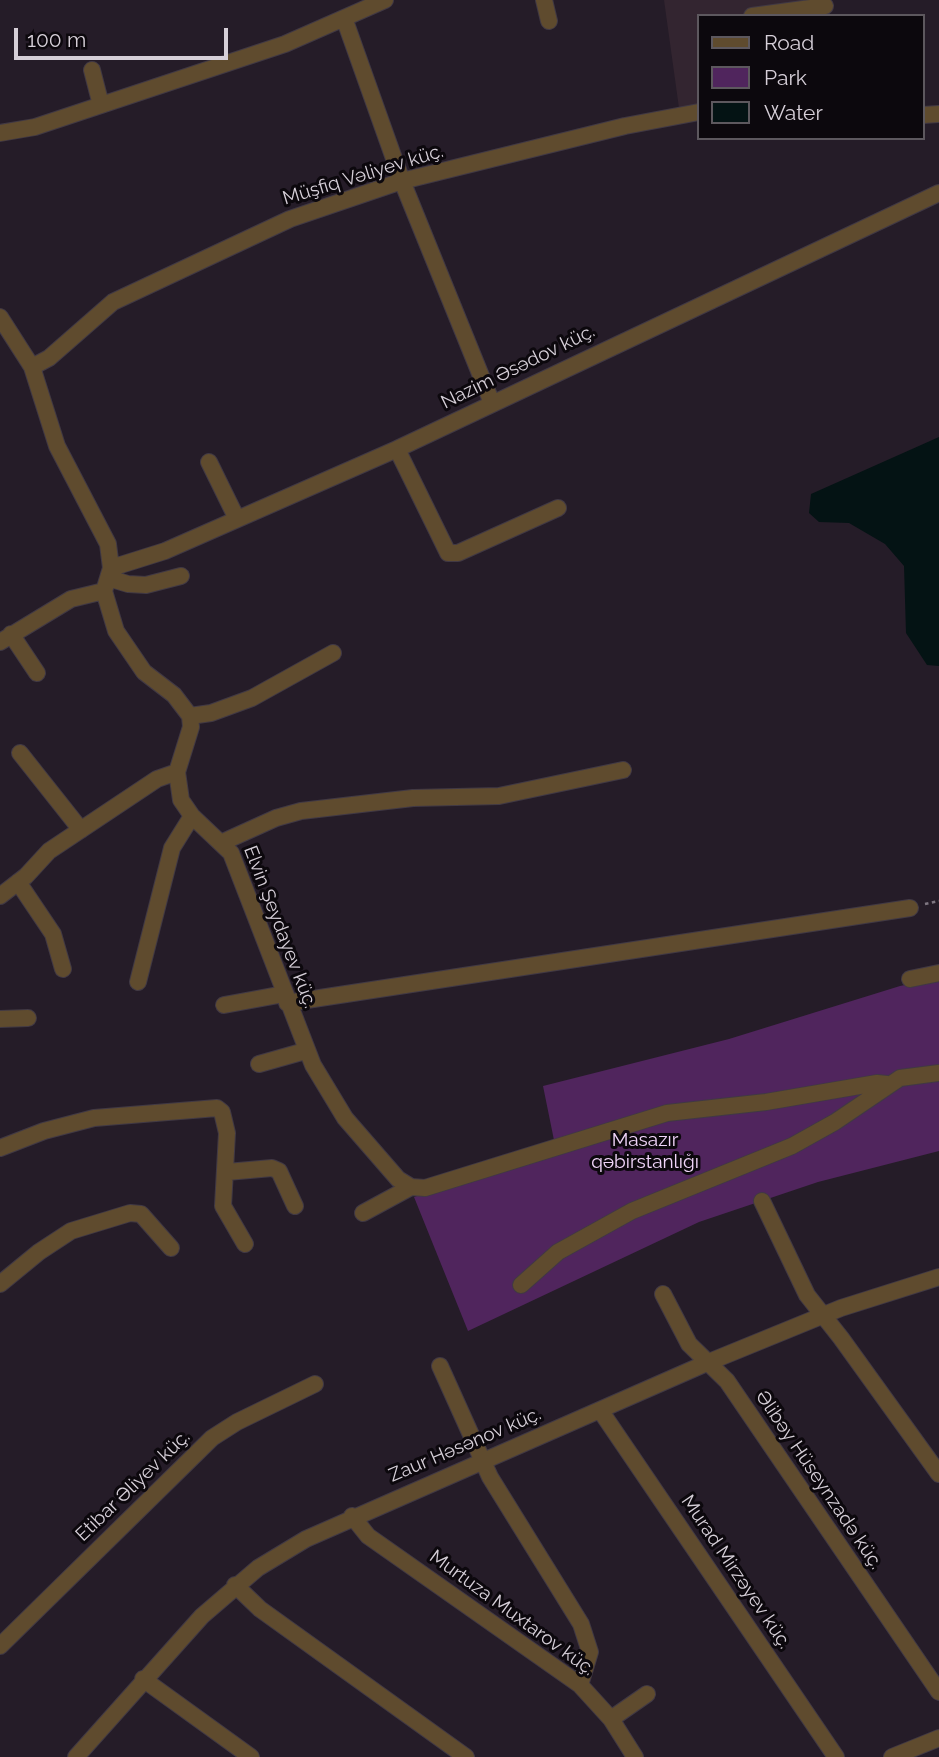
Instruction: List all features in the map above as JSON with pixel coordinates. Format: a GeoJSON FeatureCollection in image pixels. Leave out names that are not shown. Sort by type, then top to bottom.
{"type":"FeatureCollection","features":[{"type":"Feature","properties":{"kind":"street"},"geometry":{"type":"LineString","coordinates":[[0,133],[35,127],[285,44],[385,0]]}},
{"type":"Feature","properties":{"kind":"street"},"geometry":{"type":"LineString","coordinates":[[544,0],[549,21]]}},
{"type":"Feature","properties":{"kind":"street"},"geometry":{"type":"LineString","coordinates":[[768,14],[826,7]]}},
{"type":"Feature","properties":{"kind":"street"},"geometry":{"type":"LineString","coordinates":[[344,18],[402,181],[492,403]]}},
{"type":"Feature","properties":{"kind":"street"},"geometry":{"type":"LineString","coordinates":[[92,70],[101,105]]}},
{"type":"Feature","properties":{"kind":"street","name":"Müşfiq Vəliyev küç."},"geometry":{"type":"LineString","coordinates":[[32,367],[49,358],[96,314],[128,294],[290,219],[402,181],[625,126],[698,112]]}},
{"type":"Feature","properties":{"kind":"street","name":"Nazim Əsədov küç."},"geometry":{"type":"LineString","coordinates":[[5,638],[107,579],[165,551],[397,449],[939,193]]}},
{"type":"Feature","properties":{"kind":"street"},"geometry":{"type":"LineString","coordinates":[[0,317],[32,367],[57,446],[108,544],[108,612],[128,651],[144,672],[174,695],[190,716],[191,727],[177,772],[157,779],[49,851],[0,896]]}},
{"type":"Feature","properties":{"kind":"street"},"geometry":{"type":"LineString","coordinates":[[397,449],[448,553],[458,553],[558,508]]}},
{"type":"Feature","properties":{"kind":"street"},"geometry":{"type":"LineString","coordinates":[[209,463],[237,519]]}},
{"type":"Feature","properties":{"kind":"street"},"geometry":{"type":"LineString","coordinates":[[107,579],[146,585],[181,576]]}},
{"type":"Feature","properties":{"kind":"street"},"geometry":{"type":"LineString","coordinates":[[5,638],[37,673]]}},
{"type":"Feature","properties":{"kind":"street"},"geometry":{"type":"LineString","coordinates":[[190,716],[227,708],[252,698],[333,653]]}},
{"type":"Feature","properties":{"kind":"street"},"geometry":{"type":"LineString","coordinates":[[20,753],[81,830]]}},
{"type":"Feature","properties":{"kind":"street"},"geometry":{"type":"LineString","coordinates":[[223,842],[276,818],[302,811],[413,798],[499,796],[623,770]]}},
{"type":"Feature","properties":{"kind":"street","name":"Elvin Şeydayev küç."},"geometry":{"type":"LineString","coordinates":[[177,772],[181,800],[192,817],[223,842],[237,866],[305,1051],[345,1118],[405,1183]]}},
{"type":"Feature","properties":{"kind":"street"},"geometry":{"type":"LineString","coordinates":[[138,982],[172,848],[192,817]]}},
{"type":"Feature","properties":{"kind":"street"},"geometry":{"type":"LineString","coordinates":[[18,882],[53,933],[63,969]]}},
{"type":"Feature","properties":{"kind":"street"},"geometry":{"type":"LineString","coordinates":[[224,1005],[910,908]]}},
{"type":"Feature","properties":{"kind":"street"},"geometry":{"type":"LineString","coordinates":[[910,979],[939,973]]}},
{"type":"Feature","properties":{"kind":"street"},"geometry":{"type":"LineString","coordinates":[[0,1019],[28,1018]]}},
{"type":"Feature","properties":{"kind":"street"},"geometry":{"type":"LineString","coordinates":[[260,1064],[305,1051]]}},
{"type":"Feature","properties":{"kind":"street"},"geometry":{"type":"LineString","coordinates":[[521,1285],[558,1252],[632,1211],[792,1146],[835,1122],[887,1084],[917,1074],[939,1073]]}},
{"type":"Feature","properties":{"kind":"street"},"geometry":{"type":"LineString","coordinates":[[363,1213],[405,1183],[439,1184],[667,1113],[766,1102],[877,1083],[887,1084]]}},
{"type":"Feature","properties":{"kind":"street"},"geometry":{"type":"LineString","coordinates":[[0,1148],[44,1131],[94,1118],[217,1108],[222,1112],[226,1126],[227,1172],[223,1206],[245,1244]]}},
{"type":"Feature","properties":{"kind":"street"},"geometry":{"type":"LineString","coordinates":[[227,1172],[272,1168],[279,1171],[295,1206]]}},
{"type":"Feature","properties":{"kind":"street"},"geometry":{"type":"LineString","coordinates":[[762,1201],[807,1295],[939,1474]]}},
{"type":"Feature","properties":{"kind":"street"},"geometry":{"type":"LineString","coordinates":[[0,1284],[38,1252],[71,1231],[130,1213],[141,1214],[171,1248]]}},
{"type":"Feature","properties":{"kind":"street","name":"Zaur Həsənov küç."},"geometry":{"type":"LineString","coordinates":[[76,1757],[202,1616],[236,1585],[279,1555],[352,1516],[709,1362],[822,1315],[939,1277]]}},
{"type":"Feature","properties":{"kind":"street","name":"Əlibəy Hüseynzadə küç."},"geometry":{"type":"LineString","coordinates":[[663,1294],[689,1344],[727,1381],[939,1692]]}},
{"type":"Feature","properties":{"kind":"street"},"geometry":{"type":"LineString","coordinates":[[440,1366],[481,1460],[581,1624],[590,1652],[580,1685]]}},
{"type":"Feature","properties":{"kind":"street","name":"Etibar Əliyev küç."},"geometry":{"type":"LineString","coordinates":[[0,1646],[212,1438],[237,1422],[315,1384]]}},
{"type":"Feature","properties":{"kind":"street","name":"Murad Mirzəyev küç."},"geometry":{"type":"LineString","coordinates":[[600,1410],[836,1757]]}},
{"type":"Feature","properties":{"kind":"street","name":"Murtuza Muxtarov küç."},"geometry":{"type":"LineString","coordinates":[[352,1516],[368,1536],[580,1685],[611,1719],[635,1757]]}},
{"type":"Feature","properties":{"kind":"street"},"geometry":{"type":"LineString","coordinates":[[236,1585],[260,1609],[466,1757]]}},
{"type":"Feature","properties":{"kind":"street"},"geometry":{"type":"LineString","coordinates":[[143,1679],[251,1757]]}},
{"type":"Feature","properties":{"kind":"street"},"geometry":{"type":"LineString","coordinates":[[611,1719],[647,1694]]}},
{"type":"Feature","properties":{"kind":"street"},"geometry":{"type":"LineString","coordinates":[[892,1757],[939,1738]]}},
{"type":"Feature","properties":{"kind":"shaded area"},"geometry":{"type":"Polygon","coordinates":[[[664,0],[818,0],[820,14],[698,14],[698,105],[679,108],[664,0]]]}},
{"type":"Feature","properties":{"kind":"green space","name":"Masazır qəbirstanlığı"},"geometry":{"type":"Polygon","coordinates":[[[939,978],[939,1151],[818,1182],[699,1222],[468,1331],[414,1197],[556,1150],[543,1086],[729,1039],[900,986],[939,978]]]}},
{"type":"Feature","properties":{"kind":"water"},"geometry":{"type":"Polygon","coordinates":[[[939,437],[939,666],[927,665],[906,633],[904,566],[885,544],[849,523],[819,522],[809,513],[811,494],[939,437]]]}}]}
